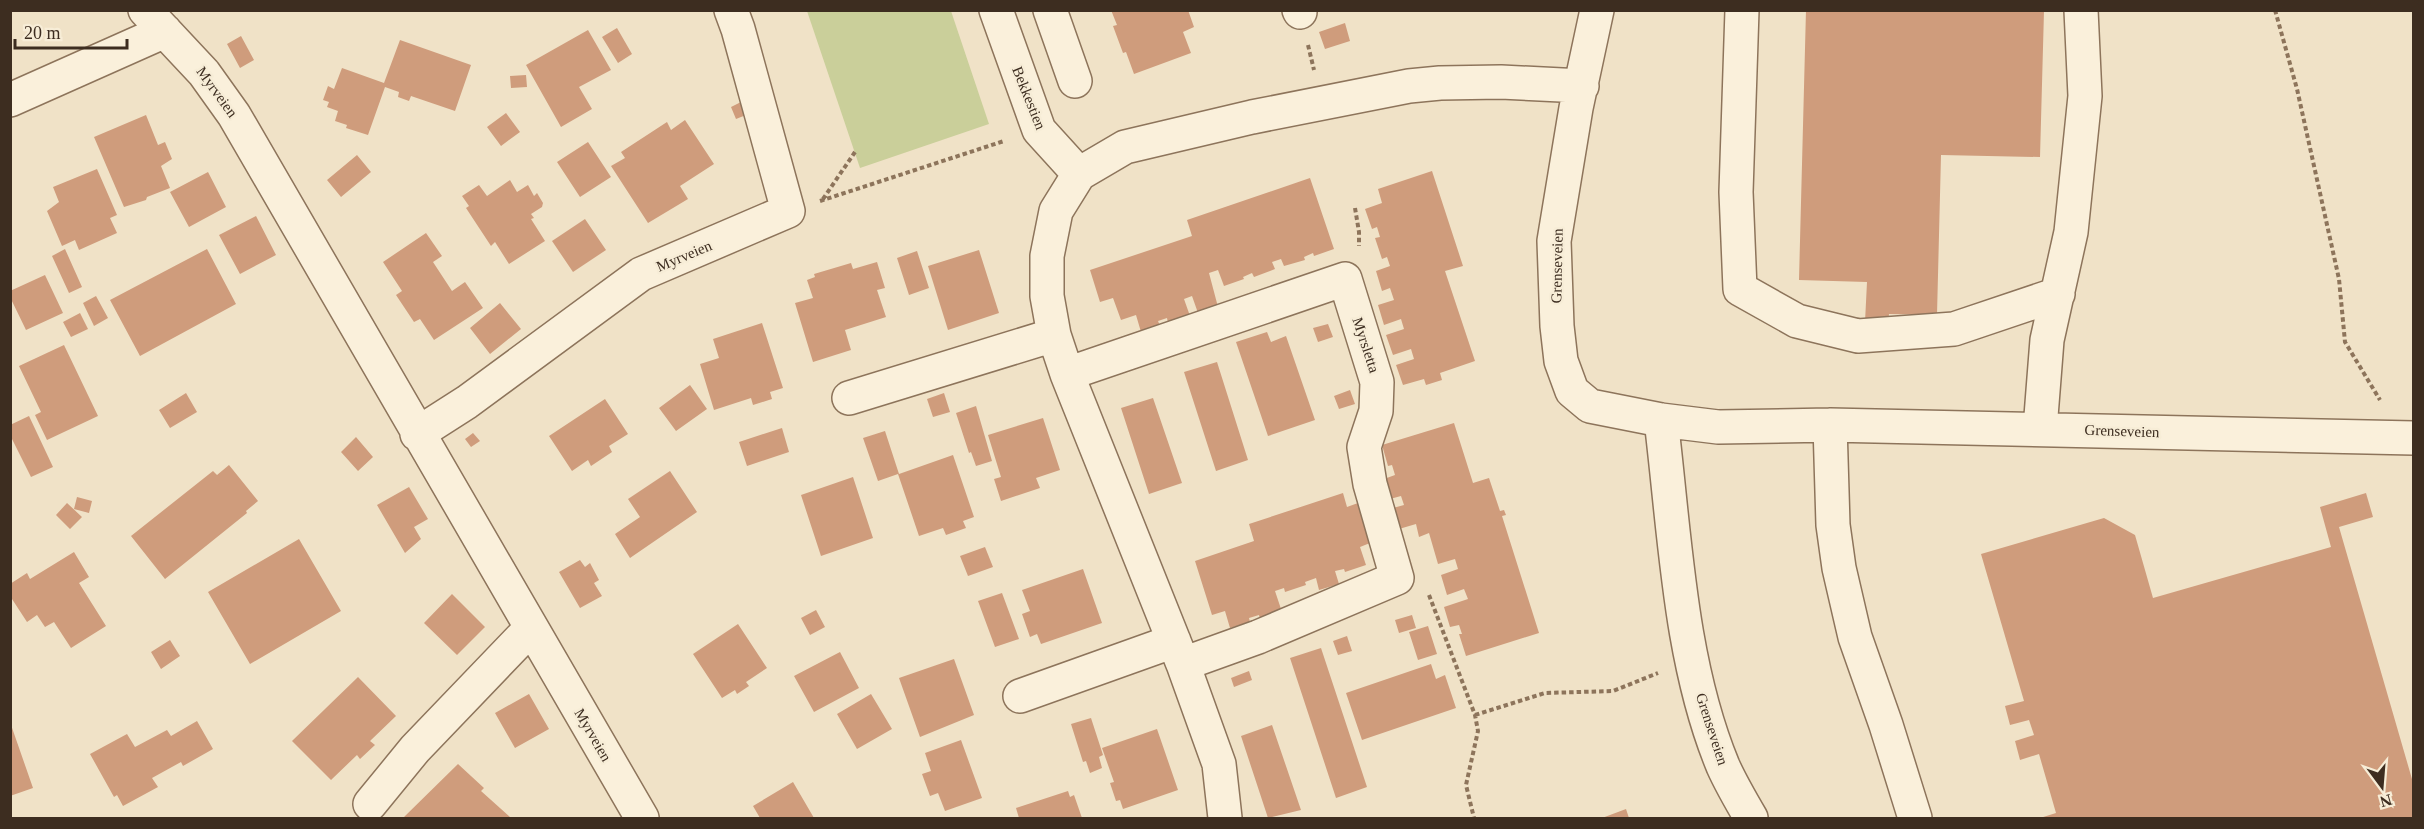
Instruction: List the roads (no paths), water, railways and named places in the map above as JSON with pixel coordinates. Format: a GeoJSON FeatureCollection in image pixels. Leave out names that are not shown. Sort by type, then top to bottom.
{"type":"FeatureCollection","features":[{"type":"Feature","properties":{"kind":"street","name":"Myrveien"},"geometry":{"type":"LineString","coordinates":[[417,434],[467,402],[641,274],[788,211],[738,29],[730,10]]}},
{"type":"Feature","properties":{"kind":"street","name":"Bekkestien"},"geometry":{"type":"LineString","coordinates":[[996,10],[1040,130],[1079,174]]}},
{"type":"Feature","properties":{"kind":"street"},"geometry":{"type":"LineString","coordinates":[[1050,10],[1075,81]]}},
{"type":"Feature","properties":{"kind":"street","name":"Grenseveien"},"geometry":{"type":"LineString","coordinates":[[1597,10],[1554,241],[1557,326],[1561,361],[1572,391],[1590,406],[1661,420],[1718,427],[1830,425],[2401,438]]}},
{"type":"Feature","properties":{"kind":"street"},"geometry":{"type":"LineString","coordinates":[[1742,10],[1736,192],[1740,289],[1797,321],[1858,336],[1954,329],[2058,294]]}},
{"type":"Feature","properties":{"kind":"street"},"geometry":{"type":"LineString","coordinates":[[2040,429],[2047,340],[2071,232],[2085,96],[2080,10]]}},
{"type":"Feature","properties":{"kind":"street","name":"Myrveien"},"geometry":{"type":"LineString","coordinates":[[155,20],[204,73],[234,115],[642,819]]}},
{"type":"Feature","properties":{"kind":"street"},"geometry":{"type":"LineString","coordinates":[[10,100],[155,20]]}},
{"type":"Feature","properties":{"kind":"street"},"geometry":{"type":"LineString","coordinates":[[1225,819],[1219,764],[1179,653],[1067,374],[1054,335],[1047,296],[1047,256],[1056,211],[1079,174],[1125,147],[1409,86],[1440,82],[1501,82],[1582,86]]}},
{"type":"Feature","properties":{"kind":"street","name":"Myrsletta"},"geometry":{"type":"LineString","coordinates":[[1067,374],[1345,279],[1377,382],[1376,411],[1364,447],[1370,484],[1397,578],[1258,637],[1179,653]]}},
{"type":"Feature","properties":{"kind":"street"},"geometry":{"type":"LineString","coordinates":[[849,398],[1054,335]]}},
{"type":"Feature","properties":{"kind":"street","name":"Grenseveien"},"geometry":{"type":"LineString","coordinates":[[1661,420],[1683,605],[1692,660],[1705,717],[1723,765],[1750,819]]}},
{"type":"Feature","properties":{"kind":"street"},"geometry":{"type":"LineString","coordinates":[[1830,425],[1833,525],[1839,568],[1855,637],[1886,725],[1915,819]]}},
{"type":"Feature","properties":{"kind":"street"},"geometry":{"type":"LineString","coordinates":[[370,804],[415,749],[531,628]]}},
{"type":"Feature","properties":{"kind":"street"},"geometry":{"type":"LineString","coordinates":[[1020,696],[1179,653]]}}]}
